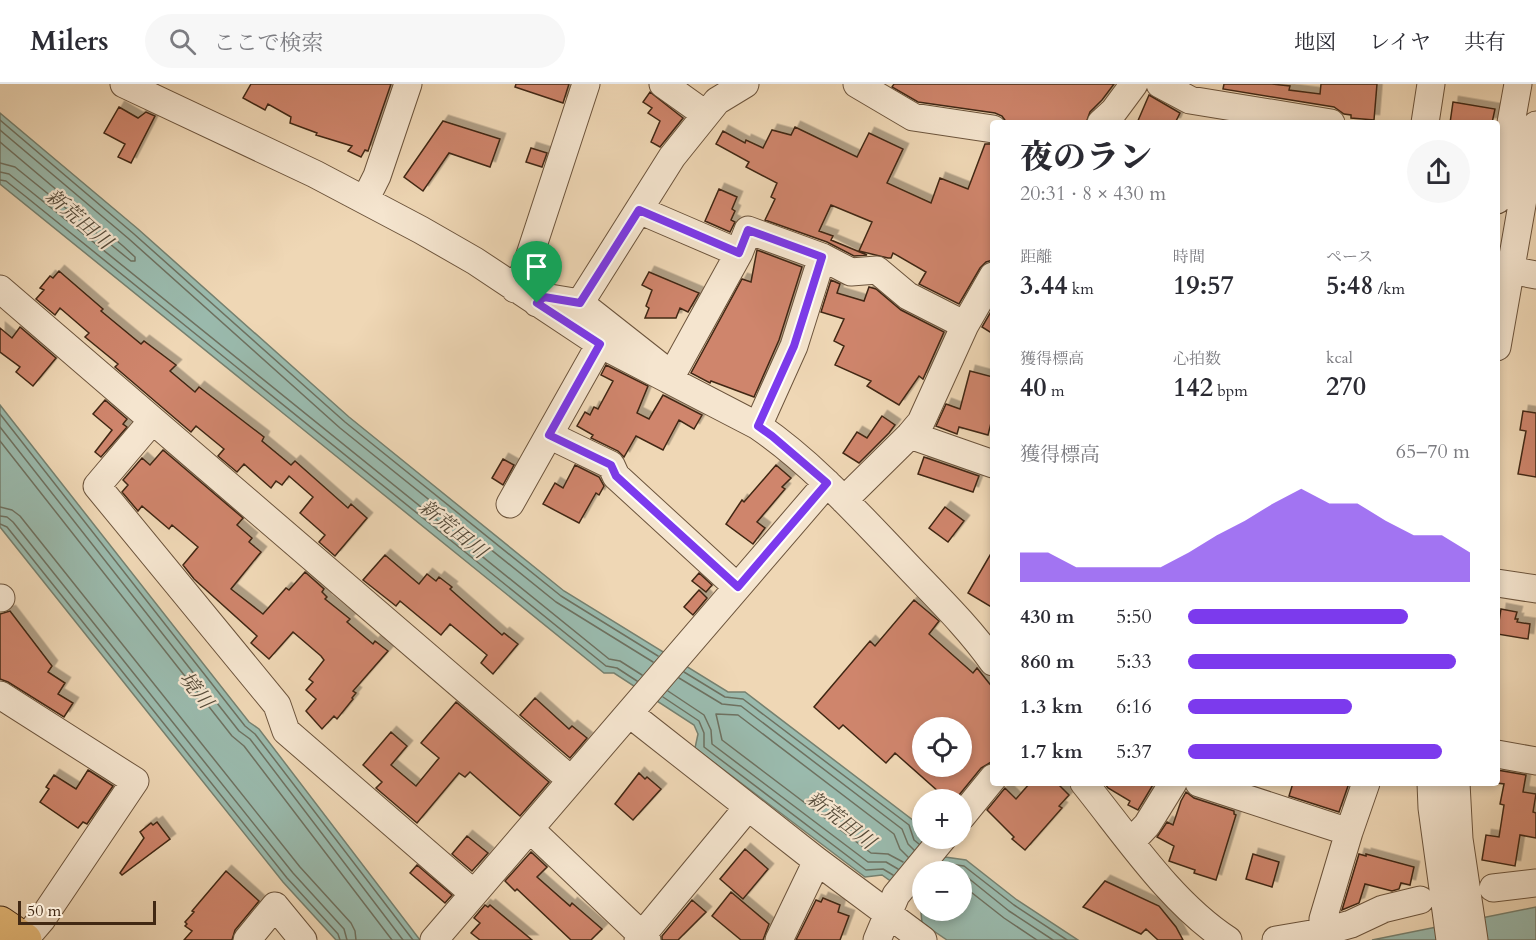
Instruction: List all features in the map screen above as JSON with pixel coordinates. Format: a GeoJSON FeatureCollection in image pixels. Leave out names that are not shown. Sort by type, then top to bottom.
{"type":"FeatureCollection","features":[{"type":"Feature","properties":{"kind":"street"},"geometry":{"type":"LineString","coordinates":[[124,84],[365,200],[475,261],[600,344],[758,426],[836,491],[947,608],[990,658]]}},
{"type":"Feature","properties":{"kind":"street"},"geometry":{"type":"LineString","coordinates":[[365,200],[377,176],[408,84]]}},
{"type":"Feature","properties":{"kind":"street"},"geometry":{"type":"LineString","coordinates":[[526,296],[525,270],[586,84]]}},
{"type":"Feature","properties":{"kind":"street"},"geometry":{"type":"LineString","coordinates":[[663,84],[705,114]]}},
{"type":"Feature","properties":{"kind":"street"},"geometry":{"type":"LineString","coordinates":[[580,303],[672,158],[705,114],[717,101],[745,84]]}},
{"type":"Feature","properties":{"kind":"street"},"geometry":{"type":"LineString","coordinates":[[857,84],[913,117],[990,129]]}},
{"type":"Feature","properties":{"kind":"street"},"geometry":{"type":"LineString","coordinates":[[1104,120],[1134,84]]}},
{"type":"Feature","properties":{"kind":"street"},"geometry":{"type":"LineString","coordinates":[[1160,84],[1190,100],[1273,118],[1296,120]]}},
{"type":"Feature","properties":{"kind":"street"},"geometry":{"type":"LineString","coordinates":[[1425,120],[1431,84]]}},
{"type":"Feature","properties":{"kind":"street"},"geometry":{"type":"LineString","coordinates":[[1500,183],[1518,84]]}},
{"type":"Feature","properties":{"kind":"street"},"geometry":{"type":"LineString","coordinates":[[1500,338],[1523,273],[1536,124]]}},
{"type":"Feature","properties":{"kind":"street"},"geometry":{"type":"LineString","coordinates":[[639,210],[739,253]]}},
{"type":"Feature","properties":{"kind":"street"},"geometry":{"type":"LineString","coordinates":[[669,380],[739,253],[748,230],[822,257],[851,272],[877,270],[908,296],[965,325]]}},
{"type":"Feature","properties":{"kind":"street"},"geometry":{"type":"LineString","coordinates":[[758,426],[794,346],[822,257]]}},
{"type":"Feature","properties":{"kind":"street"},"geometry":{"type":"LineString","coordinates":[[437,937],[738,587],[836,491],[910,435],[921,422],[965,325],[990,281]]}},
{"type":"Feature","properties":{"kind":"street"},"geometry":{"type":"LineString","coordinates":[[0,289],[571,780]]}},
{"type":"Feature","properties":{"kind":"street"},"geometry":{"type":"LineString","coordinates":[[526,296],[580,303],[660,366],[669,380]]}},
{"type":"Feature","properties":{"kind":"street"},"geometry":{"type":"LineString","coordinates":[[510,504],[600,344]]}},
{"type":"Feature","properties":{"kind":"street"},"geometry":{"type":"LineString","coordinates":[[152,421],[97,486],[277,705],[286,731],[473,893]]}},
{"type":"Feature","properties":{"kind":"street"},"geometry":{"type":"LineString","coordinates":[[549,435],[611,465],[616,476],[738,587]]}},
{"type":"Feature","properties":{"kind":"street"},"geometry":{"type":"LineString","coordinates":[[910,435],[990,463]]}},
{"type":"Feature","properties":{"kind":"street"},"geometry":{"type":"LineString","coordinates":[[1500,583],[1536,589]]}},
{"type":"Feature","properties":{"kind":"street"},"geometry":{"type":"LineString","coordinates":[[0,695],[135,781],[42,919],[18,935]]}},
{"type":"Feature","properties":{"kind":"street"},"geometry":{"type":"LineString","coordinates":[[633,709],[748,807],[817,861],[892,904],[923,940]]}},
{"type":"Feature","properties":{"kind":"street"},"geometry":{"type":"LineString","coordinates":[[1500,754],[1536,761]]}},
{"type":"Feature","properties":{"kind":"street"},"geometry":{"type":"LineString","coordinates":[[972,804],[990,782]]}},
{"type":"Feature","properties":{"kind":"street"},"geometry":{"type":"LineString","coordinates":[[1086,786],[1173,894],[1211,930],[1228,940]]}},
{"type":"Feature","properties":{"kind":"street"},"geometry":{"type":"LineString","coordinates":[[1131,842],[1147,825],[1171,786]]}},
{"type":"Feature","properties":{"kind":"street"},"geometry":{"type":"LineString","coordinates":[[1208,786],[1349,832]]}},
{"type":"Feature","properties":{"kind":"street"},"geometry":{"type":"LineString","coordinates":[[1323,932],[1323,919],[1365,786]]}},
{"type":"Feature","properties":{"kind":"street"},"geometry":{"type":"LineString","coordinates":[[1431,786],[1432,808],[1456,911],[1474,940]]}},
{"type":"Feature","properties":{"kind":"street"},"geometry":{"type":"LineString","coordinates":[[1450,940],[1456,911],[1459,839],[1456,786]]}},
{"type":"Feature","properties":{"kind":"street"},"geometry":{"type":"LineString","coordinates":[[530,829],[642,938],[748,807]]}},
{"type":"Feature","properties":{"kind":"street"},"geometry":{"type":"LineString","coordinates":[[877,940],[892,904],[934,849]]}},
{"type":"Feature","properties":{"kind":"street"},"geometry":{"type":"LineString","coordinates":[[779,940],[817,861]]}},
{"type":"Feature","properties":{"kind":"street"},"geometry":{"type":"LineString","coordinates":[[1493,888],[1536,883]]}},
{"type":"Feature","properties":{"kind":"street"},"geometry":{"type":"LineString","coordinates":[[1276,940],[1323,932],[1351,924],[1383,909],[1420,900]]}},
{"type":"Feature","properties":{"kind":"street"},"geometry":{"type":"LineString","coordinates":[[247,940],[275,906],[303,940]]}},
{"type":"Feature","properties":{"kind":"water","name":"新荒田川"},"geometry":{"type":"Polygon","coordinates":[[[0,113],[138,229],[349,417],[564,591],[728,692],[745,692],[912,819],[912,849],[935,849],[945,857],[967,861],[912,861],[912,896],[882,875],[865,877],[695,748],[698,734],[694,725],[614,673],[604,673],[0,184],[0,113]]]}},
{"type":"Feature","properties":{"kind":"water","name":"境川"},"geometry":{"type":"Polygon","coordinates":[[[0,405],[249,722],[259,729],[420,940],[336,940],[283,882],[0,527],[0,405]]]}},
{"type":"Feature","properties":{"kind":"water"},"geometry":{"type":"Polygon","coordinates":[[[972,865],[1017,900],[1078,940],[947,940],[922,921],[972,921],[972,865]]]}},
{"type":"Feature","properties":{"kind":"water"},"geometry":{"type":"Polygon","coordinates":[[[1536,907],[1536,940],[1372,940],[1536,907]]]}},
{"type":"Feature","properties":{"kind":"building"},"geometry":{"type":"Polygon","coordinates":[[[251,84],[391,84],[368,151],[365,150],[361,157],[348,151],[352,146],[316,135],[317,133],[290,123],[291,117],[268,104],[265,110],[243,98],[251,84]]]}},
{"type":"Feature","properties":{"kind":"building"},"geometry":{"type":"Polygon","coordinates":[[[516,84],[569,84],[563,103],[515,87],[516,84]]]}},
{"type":"Feature","properties":{"kind":"building"},"geometry":{"type":"Polygon","coordinates":[[[894,84],[1114,84],[1090,112],[1087,120],[1005,120],[995,113],[918,102],[892,87],[894,84]]]}},
{"type":"Feature","properties":{"kind":"building"},"geometry":{"type":"Polygon","coordinates":[[[1224,84],[1272,84],[1290,86],[1289,90],[1320,94],[1321,84],[1377,84],[1374,120],[1351,118],[1351,115],[1344,114],[1334,107],[1223,89],[1224,84]]]}},
{"type":"Feature","properties":{"kind":"building"},"geometry":{"type":"Polygon","coordinates":[[[650,92],[683,118],[660,147],[651,142],[660,121],[648,113],[652,108],[643,102],[650,92]]]}},
{"type":"Feature","properties":{"kind":"building"},"geometry":{"type":"Polygon","coordinates":[[[1149,95],[1180,113],[1176,120],[1138,120],[1149,95]]]}},
{"type":"Feature","properties":{"kind":"building"},"geometry":{"type":"Polygon","coordinates":[[[1453,102],[1495,109],[1493,120],[1450,120],[1453,102]]]}},
{"type":"Feature","properties":{"kind":"building"},"geometry":{"type":"Polygon","coordinates":[[[119,107],[138,118],[146,112],[155,116],[131,163],[118,157],[125,144],[104,133],[119,107]]]}},
{"type":"Feature","properties":{"kind":"building"},"geometry":{"type":"Polygon","coordinates":[[[443,121],[500,139],[490,167],[449,153],[423,191],[404,177],[443,121]]]}},
{"type":"Feature","properties":{"kind":"building"},"geometry":{"type":"Polygon","coordinates":[[[795,127],[857,157],[869,133],[903,149],[887,183],[931,203],[940,178],[968,189],[985,144],[990,144],[990,261],[980,268],[959,304],[919,284],[926,272],[893,253],[891,258],[888,258],[859,251],[872,222],[831,205],[819,231],[833,236],[831,240],[867,255],[854,256],[827,242],[765,220],[775,199],[771,197],[777,183],[746,167],[749,162],[716,144],[723,131],[745,143],[746,140],[763,148],[772,130],[791,135],[795,127]]]}},
{"type":"Feature","properties":{"kind":"building"},"geometry":{"type":"Polygon","coordinates":[[[531,148],[547,153],[542,167],[526,162],[531,148]]]}},
{"type":"Feature","properties":{"kind":"building"},"geometry":{"type":"Polygon","coordinates":[[[719,189],[737,197],[732,209],[735,211],[731,220],[735,222],[730,232],[705,221],[719,189]]]}},
{"type":"Feature","properties":{"kind":"building"},"geometry":{"type":"Polygon","coordinates":[[[757,250],[802,267],[779,340],[754,397],[711,381],[710,383],[691,373],[742,279],[751,282],[757,250]]]}},
{"type":"Feature","properties":{"kind":"building"},"geometry":{"type":"Polygon","coordinates":[[[59,271],[103,309],[101,311],[141,344],[144,341],[176,365],[170,371],[195,392],[199,387],[264,437],[262,441],[291,465],[295,461],[348,508],[351,504],[367,518],[335,556],[319,542],[325,535],[300,513],[313,497],[289,476],[282,485],[276,481],[271,488],[244,464],[237,472],[218,456],[224,449],[196,426],[191,432],[115,367],[118,364],[85,337],[89,333],[60,308],[55,315],[36,299],[44,290],[40,288],[50,276],[53,278],[59,271]]]}},
{"type":"Feature","properties":{"kind":"building"},"geometry":{"type":"Polygon","coordinates":[[[649,272],[699,293],[688,312],[680,308],[676,318],[645,318],[649,308],[646,306],[652,290],[642,285],[649,272]]]}},
{"type":"Feature","properties":{"kind":"building"},"geometry":{"type":"Polygon","coordinates":[[[831,280],[840,284],[837,293],[864,301],[869,287],[876,289],[901,310],[944,332],[923,379],[919,376],[899,405],[867,386],[871,381],[835,365],[844,346],[834,341],[844,319],[821,312],[831,280]]]}},
{"type":"Feature","properties":{"kind":"building"},"geometry":{"type":"Polygon","coordinates":[[[990,313],[990,332],[982,327],[990,313]]]}},
{"type":"Feature","properties":{"kind":"building"},"geometry":{"type":"Polygon","coordinates":[[[20,327],[56,358],[33,386],[16,372],[20,367],[0,352],[0,328],[12,338],[20,327]]]}},
{"type":"Feature","properties":{"kind":"building"},"geometry":{"type":"Polygon","coordinates":[[[606,365],[648,386],[637,413],[649,419],[663,395],[702,415],[694,429],[679,420],[663,450],[636,436],[624,457],[618,451],[591,438],[593,435],[577,426],[585,412],[590,415],[594,407],[598,409],[613,381],[601,375],[606,365]]]}},
{"type":"Feature","properties":{"kind":"building"},"geometry":{"type":"Polygon","coordinates":[[[970,371],[990,376],[988,435],[959,427],[957,434],[936,426],[946,404],[960,409],[970,371]]]}},
{"type":"Feature","properties":{"kind":"building"},"geometry":{"type":"Polygon","coordinates":[[[105,400],[127,419],[123,424],[127,427],[101,457],[95,452],[112,430],[93,414],[105,400]]]}},
{"type":"Feature","properties":{"kind":"building"},"geometry":{"type":"Polygon","coordinates":[[[1523,411],[1536,413],[1536,477],[1518,474],[1526,431],[1520,430],[1523,411]]]}},
{"type":"Feature","properties":{"kind":"building"},"geometry":{"type":"Polygon","coordinates":[[[882,416],[895,425],[859,463],[843,453],[857,432],[867,438],[882,416]]]}},
{"type":"Feature","properties":{"kind":"building"},"geometry":{"type":"Polygon","coordinates":[[[163,450],[243,518],[237,525],[252,538],[249,542],[261,552],[231,589],[263,614],[286,588],[289,590],[305,572],[324,589],[322,592],[327,597],[325,599],[350,619],[347,622],[373,644],[375,641],[388,651],[353,691],[356,693],[353,699],[337,719],[334,716],[322,729],[306,711],[316,699],[306,690],[313,682],[309,679],[324,660],[321,656],[293,632],[269,659],[251,643],[257,636],[194,579],[183,565],[198,547],[172,525],[169,529],[142,506],[138,511],[122,492],[128,485],[123,480],[142,458],[150,465],[163,450]]]}},
{"type":"Feature","properties":{"kind":"building"},"geometry":{"type":"Polygon","coordinates":[[[924,457],[979,476],[973,492],[918,474],[924,457]]]}},
{"type":"Feature","properties":{"kind":"building"},"geometry":{"type":"Polygon","coordinates":[[[503,459],[514,465],[503,485],[492,478],[503,459]]]}},
{"type":"Feature","properties":{"kind":"building"},"geometry":{"type":"Polygon","coordinates":[[[575,465],[599,477],[604,486],[599,495],[596,493],[579,523],[543,504],[555,483],[563,488],[575,465]]]}},
{"type":"Feature","properties":{"kind":"building"},"geometry":{"type":"Polygon","coordinates":[[[776,465],[791,478],[782,487],[785,489],[757,522],[765,528],[753,544],[726,524],[742,500],[744,502],[776,465]]]}},
{"type":"Feature","properties":{"kind":"building"},"geometry":{"type":"Polygon","coordinates":[[[945,507],[964,521],[948,542],[929,528],[945,507]]]}},
{"type":"Feature","properties":{"kind":"building"},"geometry":{"type":"Polygon","coordinates":[[[385,555],[419,584],[427,574],[436,581],[439,577],[502,635],[504,633],[518,644],[493,674],[481,663],[487,655],[450,624],[441,635],[400,601],[396,606],[363,580],[385,555]]]}},
{"type":"Feature","properties":{"kind":"building"},"geometry":{"type":"Polygon","coordinates":[[[990,555],[990,606],[968,593],[990,555]]]}},
{"type":"Feature","properties":{"kind":"building"},"geometry":{"type":"Polygon","coordinates":[[[699,573],[712,585],[706,592],[692,581],[699,573]]]}},
{"type":"Feature","properties":{"kind":"building"},"geometry":{"type":"Polygon","coordinates":[[[699,590],[707,598],[693,615],[684,607],[699,590]]]}},
{"type":"Feature","properties":{"kind":"building"},"geometry":{"type":"Polygon","coordinates":[[[914,600],[939,621],[929,634],[973,673],[977,668],[990,684],[990,763],[981,768],[964,789],[936,789],[922,777],[972,777],[972,717],[912,717],[912,768],[895,753],[886,763],[843,725],[839,729],[814,707],[870,641],[875,646],[914,600]]]}},
{"type":"Feature","properties":{"kind":"building"},"geometry":{"type":"Polygon","coordinates":[[[1501,609],[1517,612],[1515,619],[1518,619],[1517,622],[1530,624],[1528,639],[1500,634],[1501,609]]]}},
{"type":"Feature","properties":{"kind":"building"},"geometry":{"type":"Polygon","coordinates":[[[10,611],[52,666],[48,672],[65,683],[58,694],[73,703],[64,717],[0,679],[0,614],[10,611]]]}},
{"type":"Feature","properties":{"kind":"building"},"geometry":{"type":"Polygon","coordinates":[[[535,698],[569,729],[572,726],[587,738],[570,758],[520,715],[535,698]]]}},
{"type":"Feature","properties":{"kind":"building"},"geometry":{"type":"Polygon","coordinates":[[[456,702],[549,782],[520,816],[470,772],[465,777],[459,773],[417,823],[376,788],[382,782],[363,765],[391,732],[407,746],[391,765],[416,786],[439,758],[421,743],[456,702]]]}},
{"type":"Feature","properties":{"kind":"building"},"geometry":{"type":"Polygon","coordinates":[[[88,770],[113,786],[87,824],[83,822],[78,828],[40,802],[49,789],[46,787],[54,775],[76,789],[88,770]]]}},
{"type":"Feature","properties":{"kind":"building"},"geometry":{"type":"Polygon","coordinates":[[[1500,771],[1526,775],[1523,792],[1536,794],[1533,812],[1536,813],[1536,838],[1520,835],[1515,866],[1482,860],[1486,835],[1499,837],[1504,805],[1500,804],[1504,784],[1500,783],[1500,771]]]}},
{"type":"Feature","properties":{"kind":"building"},"geometry":{"type":"Polygon","coordinates":[[[639,773],[661,789],[633,820],[615,804],[639,773]]]}},
{"type":"Feature","properties":{"kind":"building"},"geometry":{"type":"Polygon","coordinates":[[[1027,786],[1060,786],[1069,795],[1059,806],[1062,808],[1025,850],[1012,839],[1014,837],[987,810],[1005,788],[1016,799],[1027,786]]]}},
{"type":"Feature","properties":{"kind":"building"},"geometry":{"type":"Polygon","coordinates":[[[1106,786],[1152,786],[1138,810],[1128,805],[1130,801],[1106,786]]]}},
{"type":"Feature","properties":{"kind":"building"},"geometry":{"type":"Polygon","coordinates":[[[1292,786],[1348,786],[1339,812],[1289,796],[1292,786]]]}},
{"type":"Feature","properties":{"kind":"building"},"geometry":{"type":"Polygon","coordinates":[[[1186,792],[1194,798],[1234,811],[1236,815],[1216,880],[1169,861],[1174,846],[1157,837],[1167,822],[1173,825],[1186,792]]]}},
{"type":"Feature","properties":{"kind":"building"},"geometry":{"type":"Polygon","coordinates":[[[157,822],[170,839],[122,875],[120,873],[144,838],[140,832],[151,823],[153,825],[157,822]]]}},
{"type":"Feature","properties":{"kind":"building"},"geometry":{"type":"Polygon","coordinates":[[[467,836],[488,853],[472,871],[452,854],[467,836]]]}},
{"type":"Feature","properties":{"kind":"building"},"geometry":{"type":"Polygon","coordinates":[[[745,849],[768,869],[743,899],[720,879],[745,849]]]}},
{"type":"Feature","properties":{"kind":"building"},"geometry":{"type":"Polygon","coordinates":[[[531,852],[547,867],[537,877],[570,906],[572,903],[602,929],[591,940],[571,940],[517,889],[515,891],[505,881],[531,852]]]}},
{"type":"Feature","properties":{"kind":"building"},"geometry":{"type":"Polygon","coordinates":[[[1253,854],[1279,862],[1272,887],[1246,879],[1253,854]]]}},
{"type":"Feature","properties":{"kind":"building"},"geometry":{"type":"Polygon","coordinates":[[[1359,854],[1414,867],[1410,885],[1401,883],[1399,889],[1392,891],[1365,884],[1359,903],[1342,910],[1359,854]]]}},
{"type":"Feature","properties":{"kind":"building"},"geometry":{"type":"Polygon","coordinates":[[[417,865],[452,895],[445,903],[410,873],[417,865]]]}},
{"type":"Feature","properties":{"kind":"building"},"geometry":{"type":"Polygon","coordinates":[[[226,871],[259,901],[235,930],[232,940],[184,940],[192,931],[185,926],[187,924],[185,922],[226,871]]]}},
{"type":"Feature","properties":{"kind":"building"},"geometry":{"type":"Polygon","coordinates":[[[1105,881],[1159,906],[1183,940],[1158,940],[1146,929],[1141,934],[1083,907],[1105,881]]]}},
{"type":"Feature","properties":{"kind":"building"},"geometry":{"type":"Polygon","coordinates":[[[731,892],[769,924],[763,940],[741,940],[712,916],[731,892]]]}},
{"type":"Feature","properties":{"kind":"building"},"geometry":{"type":"Polygon","coordinates":[[[823,898],[840,905],[838,912],[849,916],[840,940],[796,940],[816,900],[821,902],[823,898]]]}},
{"type":"Feature","properties":{"kind":"building"},"geometry":{"type":"Polygon","coordinates":[[[692,900],[706,912],[678,940],[662,940],[662,936],[692,900]]]}},
{"type":"Feature","properties":{"kind":"building"},"geometry":{"type":"Polygon","coordinates":[[[485,905],[488,907],[490,905],[532,940],[480,940],[471,933],[480,923],[474,918],[485,905]]]}},
{"type":"Feature","properties":{"kind":"route"},"geometry":{"type":"LineString","coordinates":[[639,210],[739,253],[748,230],[822,257],[794,346],[758,426],[827,483],[738,587],[616,476],[611,465],[549,435],[600,344],[537,303],[544,297],[580,303],[639,210]]}}]}
